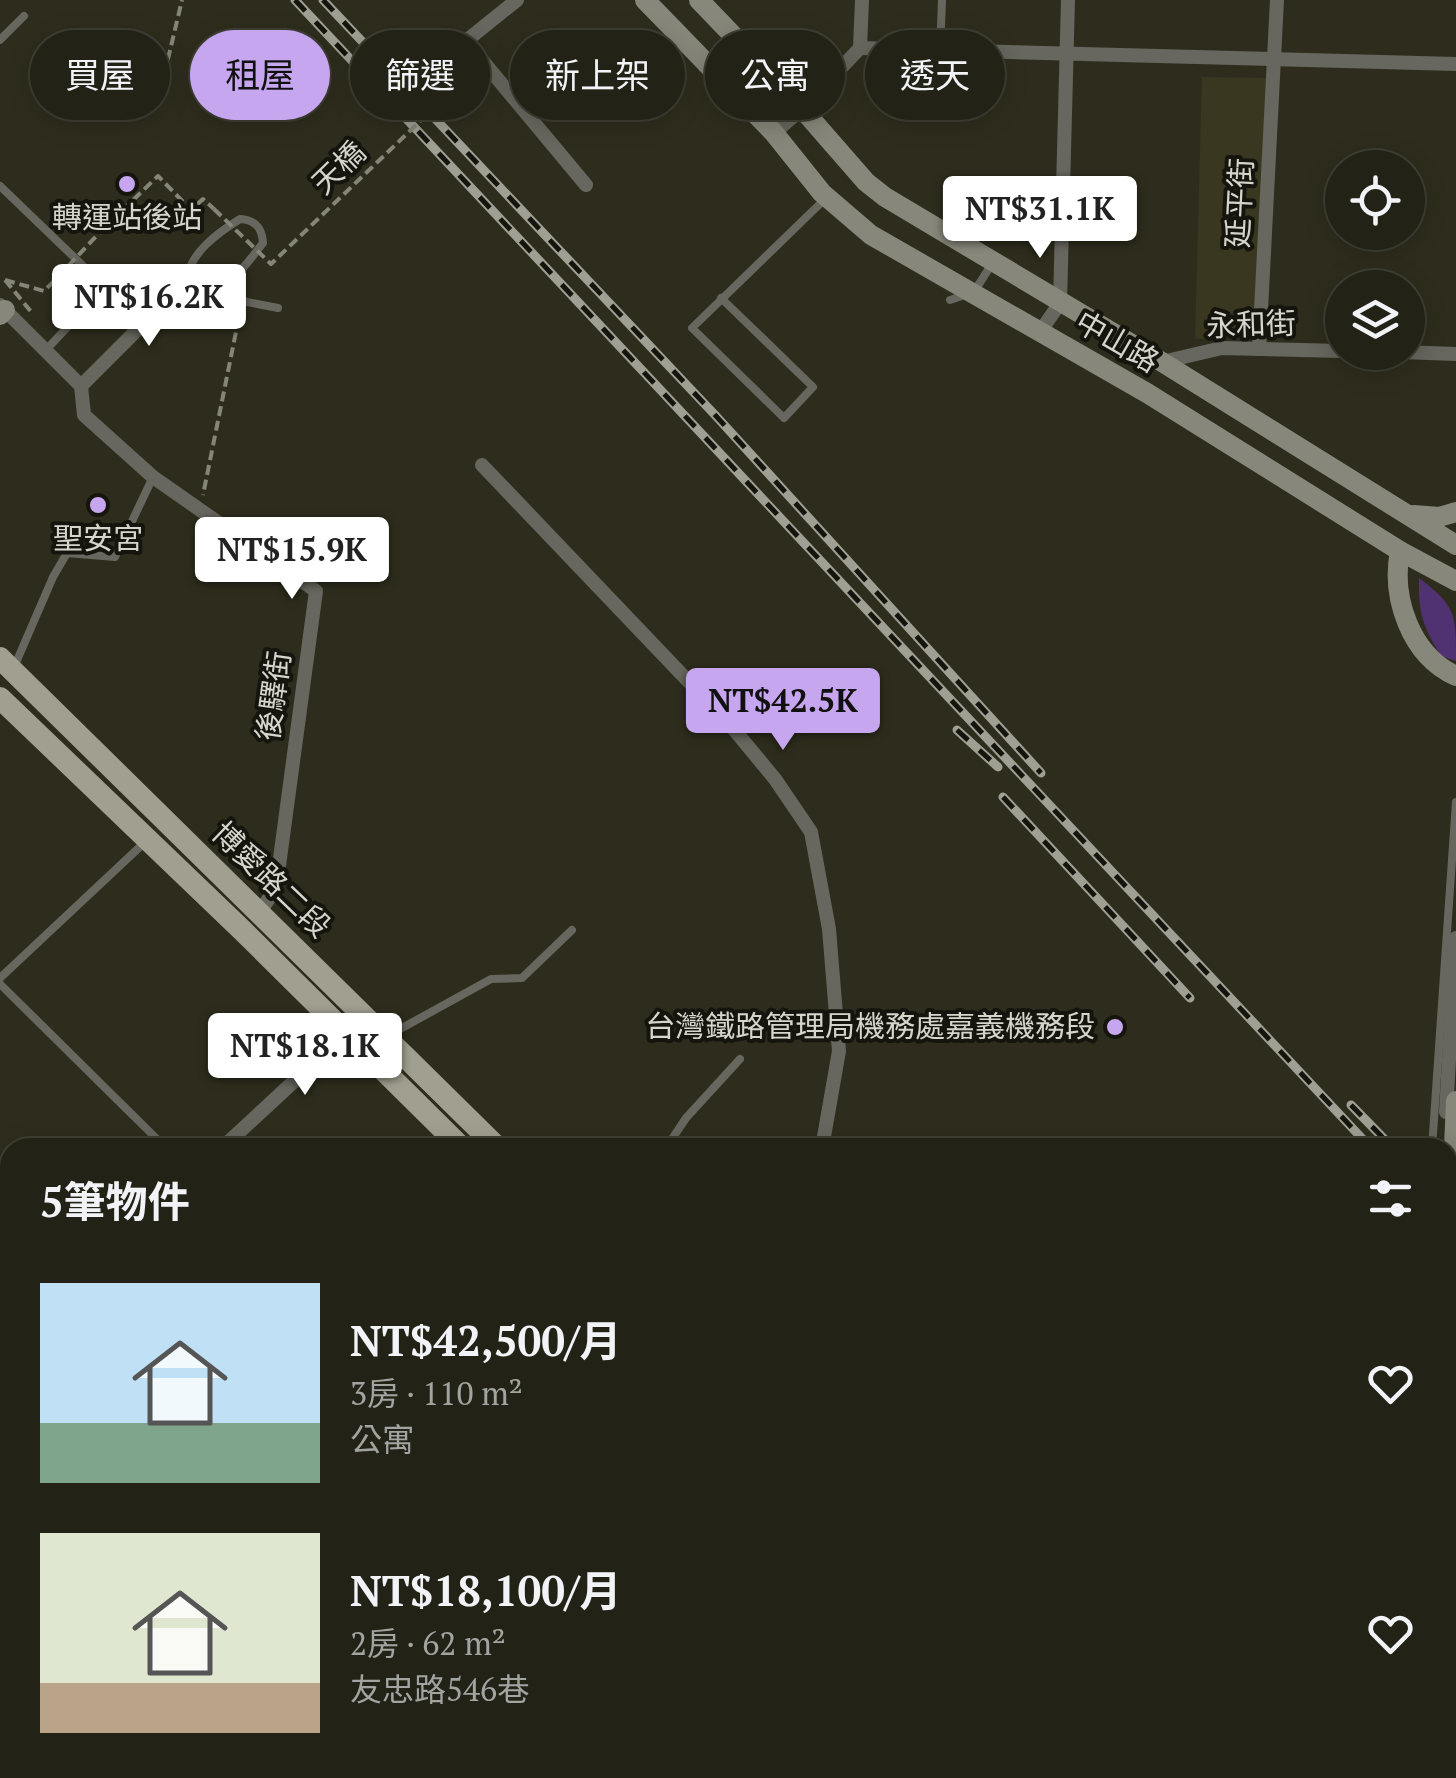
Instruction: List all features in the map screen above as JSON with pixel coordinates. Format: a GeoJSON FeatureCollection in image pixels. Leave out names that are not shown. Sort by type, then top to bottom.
{"type":"FeatureCollection","features":[{"type":"Feature","properties":{"kind":"main road","name":"中山路"},"geometry":{"type":"LineString","coordinates":[[645,0],[774,133],[827,198],[871,235],[1137,387],[1400,551],[1456,581]]}},
{"type":"Feature","properties":{"kind":"main road","name":"中山路"},"geometry":{"type":"LineString","coordinates":[[699,0],[727,30]]}},
{"type":"Feature","properties":{"kind":"main road","name":"中山路"},"geometry":{"type":"LineString","coordinates":[[812,120],[866,182],[885,197],[1162,362],[1456,545]]}},
{"type":"Feature","properties":{"kind":"main road"},"geometry":{"type":"LineString","coordinates":[[1137,387],[1162,362]]}},
{"type":"Feature","properties":{"kind":"main road"},"geometry":{"type":"LineString","coordinates":[[1407,514],[1440,517],[1456,512]]}},
{"type":"Feature","properties":{"kind":"main road"},"geometry":{"type":"LineString","coordinates":[[1400,551],[1397,591],[1413,635],[1432,659],[1456,676]]}},
{"type":"Feature","properties":{"kind":"main road","name":"博愛路二段"},"geometry":{"type":"LineString","coordinates":[[6,664],[488,1138]]}},
{"type":"Feature","properties":{"kind":"main road","name":"博愛路二段"},"geometry":{"type":"LineString","coordinates":[[0,698],[243,930],[452,1138]]}},
{"type":"Feature","properties":{"kind":"main road"},"geometry":{"type":"LineString","coordinates":[[1454,1138],[1456,1101]]}},
{"type":"Feature","properties":{"kind":"street"},"geometry":{"type":"LineString","coordinates":[[845,64],[860,48],[862,0]]}},
{"type":"Feature","properties":{"kind":"street"},"geometry":{"type":"LineString","coordinates":[[1040,332],[1060,303],[1068,0]]}},
{"type":"Feature","properties":{"kind":"street","name":"延平街"},"geometry":{"type":"LineString","coordinates":[[1259,349],[1277,0]]}},
{"type":"Feature","properties":{"kind":"street"},"geometry":{"type":"LineString","coordinates":[[509,2],[466,42],[586,185]]}},
{"type":"Feature","properties":{"kind":"street"},"geometry":{"type":"LineString","coordinates":[[860,48],[865,48]]}},
{"type":"Feature","properties":{"kind":"street"},"geometry":{"type":"LineString","coordinates":[[1005,54],[1456,64]]}},
{"type":"Feature","properties":{"kind":"street"},"geometry":{"type":"LineString","coordinates":[[774,133],[789,120]]}},
{"type":"Feature","properties":{"kind":"street"},"geometry":{"type":"LineString","coordinates":[[81,386],[188,280]]}},
{"type":"Feature","properties":{"kind":"street","name":"後驛街"},"geometry":{"type":"LineString","coordinates":[[2,310],[81,386],[84,415],[153,477],[316,591],[276,888],[243,930]]}},
{"type":"Feature","properties":{"kind":"street","name":"永和街"},"geometry":{"type":"LineString","coordinates":[[1162,362],[1222,348],[1325,351]]}},
{"type":"Feature","properties":{"kind":"street"},"geometry":{"type":"LineString","coordinates":[[1425,353],[1456,354]]}},
{"type":"Feature","properties":{"kind":"street"},"geometry":{"type":"LineString","coordinates":[[482,465],[732,727],[776,778],[811,832],[829,929],[839,1052],[824,1138]]}},
{"type":"Feature","properties":{"kind":"street"},"geometry":{"type":"LineString","coordinates":[[1445,1138],[1456,938]]}},
{"type":"Feature","properties":{"kind":"street"},"geometry":{"type":"LineString","coordinates":[[233,1138],[345,1034],[380,1030]]}},
{"type":"Feature","properties":{"kind":"lane"},"geometry":{"type":"LineString","coordinates":[[941,30],[942,0]]}},
{"type":"Feature","properties":{"kind":"lane"},"geometry":{"type":"LineString","coordinates":[[0,40],[24,16]]}},
{"type":"Feature","properties":{"kind":"lane"},"geometry":{"type":"LineString","coordinates":[[0,186],[104,287],[45,351]]}},
{"type":"Feature","properties":{"kind":"lane"},"geometry":{"type":"LineString","coordinates":[[721,298],[813,387],[784,418],[692,328],[721,298],[827,198]]}},
{"type":"Feature","properties":{"kind":"lane"},"geometry":{"type":"LineString","coordinates":[[240,219],[249,220],[262,231],[263,242],[221,288],[207,291],[188,280],[193,260],[224,229],[240,219]]}},
{"type":"Feature","properties":{"kind":"lane"},"geometry":{"type":"LineString","coordinates":[[950,300],[974,292],[994,260]]}},
{"type":"Feature","properties":{"kind":"lane"},"geometry":{"type":"LineString","coordinates":[[221,288],[247,302],[278,308]]}},
{"type":"Feature","properties":{"kind":"lane"},"geometry":{"type":"LineString","coordinates":[[6,664],[68,554],[115,557],[153,477]]}},
{"type":"Feature","properties":{"kind":"lane"},"geometry":{"type":"LineString","coordinates":[[1433,1138],[1456,802]]}},
{"type":"Feature","properties":{"kind":"lane"},"geometry":{"type":"LineString","coordinates":[[146,840],[0,981],[156,1138]]}},
{"type":"Feature","properties":{"kind":"lane"},"geometry":{"type":"LineString","coordinates":[[380,1030],[402,1028],[491,979],[522,978],[572,930]]}},
{"type":"Feature","properties":{"kind":"lane"},"geometry":{"type":"LineString","coordinates":[[673,1138],[740,1059]]}},
{"type":"Feature","properties":{"kind":"path"},"geometry":{"type":"LineString","coordinates":[[170,51],[182,0]]}},
{"type":"Feature","properties":{"kind":"path","name":"天橋"},"geometry":{"type":"LineString","coordinates":[[4,283],[44,291],[158,176],[191,210],[203,198],[271,264],[421,120]]}},
{"type":"Feature","properties":{"kind":"path"},"geometry":{"type":"LineString","coordinates":[[175,292],[239,317],[200,510]]}},
{"type":"Feature","properties":{"kind":"shaded area"},"geometry":{"type":"Polygon","coordinates":[[[1202,77],[1267,78],[1254,336],[1195,339],[1202,77]]]}},
{"type":"Feature","properties":{"kind":"green space"},"geometry":{"type":"Polygon","coordinates":[[[1419,578],[1451,612],[1456,661],[1441,656],[1426,628],[1419,601],[1419,578]]]}},
{"type":"Feature","properties":{"kind":"railway"},"geometry":{"type":"LineString","coordinates":[[295,0],[1362,1138]]}},
{"type":"Feature","properties":{"kind":"railway"},"geometry":{"type":"LineString","coordinates":[[323,0],[716,416],[1041,773]]}},
{"type":"Feature","properties":{"kind":"railway"},"geometry":{"type":"LineString","coordinates":[[957,730],[998,767]]}},
{"type":"Feature","properties":{"kind":"railway"},"geometry":{"type":"LineString","coordinates":[[1003,797],[1190,998]]}},
{"type":"Feature","properties":{"kind":"railway"},"geometry":{"type":"LineString","coordinates":[[1351,1105],[1383,1138]]}},
{"type":"Feature","properties":{"kind":"place","name":"轉運站後站"},"geometry":{"type":"Point","coordinates":[127,184]}},
{"type":"Feature","properties":{"kind":"place","name":"聖安宮"},"geometry":{"type":"Point","coordinates":[98,505]}},
{"type":"Feature","properties":{"kind":"place","name":"台灣鐵路管理局機務處嘉義機務段"},"geometry":{"type":"Point","coordinates":[1115,1027]}}]}
